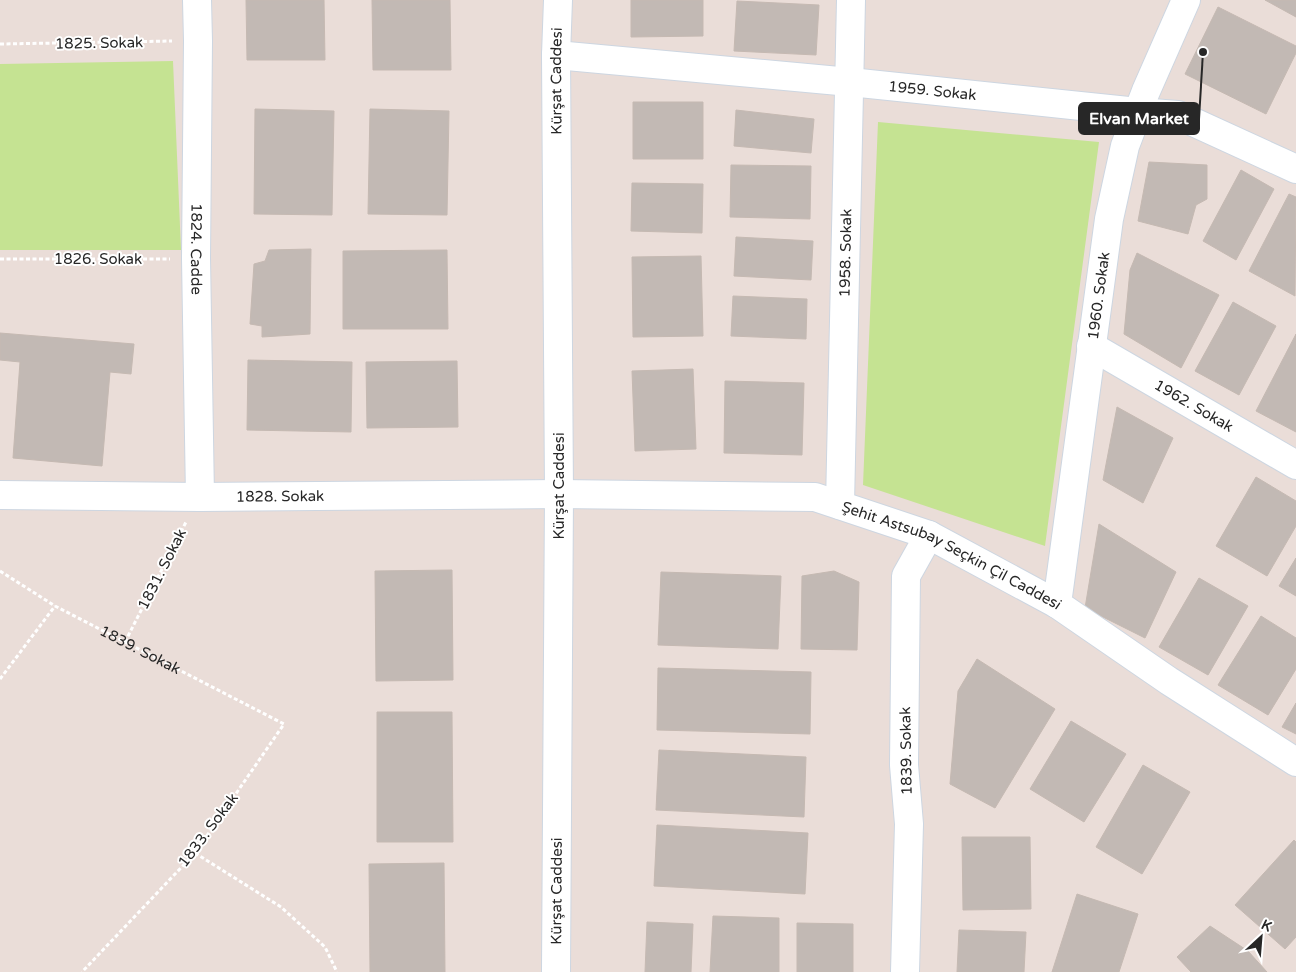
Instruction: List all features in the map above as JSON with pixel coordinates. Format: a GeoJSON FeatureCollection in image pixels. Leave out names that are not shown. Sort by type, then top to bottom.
{"type":"FeatureCollection","features":[{"type":"Feature","properties":{"kind":"street","name":"1824. Cadde"},"geometry":{"type":"LineString","coordinates":[[197,0],[196,258],[200,497]]}},
{"type":"Feature","properties":{"kind":"street","name":"Kürşat Caddesi"},"geometry":{"type":"LineString","coordinates":[[556,972],[560,494],[556,55],[558,0]]}},
{"type":"Feature","properties":{"kind":"street","name":"1958. Sokak"},"geometry":{"type":"LineString","coordinates":[[840,505],[852,0]]}},
{"type":"Feature","properties":{"kind":"street","name":"1960. Sokak"},"geometry":{"type":"LineString","coordinates":[[1057,604],[1109,219],[1125,146],[1186,0]]}},
{"type":"Feature","properties":{"kind":"street","name":"1959. Sokak"},"geometry":{"type":"LineString","coordinates":[[556,55],[1178,115],[1296,169]]}},
{"type":"Feature","properties":{"kind":"street","name":"1962. Sokak"},"geometry":{"type":"LineString","coordinates":[[1091,346],[1296,465]]}},
{"type":"Feature","properties":{"kind":"street","name":"1828. Sokak"},"geometry":{"type":"LineString","coordinates":[[0,495],[200,497],[560,494]]}},
{"type":"Feature","properties":{"kind":"street","name":"Şehit Astsubay Seçkin Çil Caddesi"},"geometry":{"type":"LineString","coordinates":[[560,494],[815,497],[929,535],[1057,604],[1169,681],[1296,762]]}},
{"type":"Feature","properties":{"kind":"street","name":"1839. Sokak"},"geometry":{"type":"LineString","coordinates":[[905,972],[909,824],[904,764],[906,576],[929,535]]}},
{"type":"Feature","properties":{"kind":"path","name":"1825. Sokak"},"geometry":{"type":"LineString","coordinates":[[0,44],[198,41]]}},
{"type":"Feature","properties":{"kind":"path","name":"1826. Sokak"},"geometry":{"type":"LineString","coordinates":[[0,259],[196,258]]}},
{"type":"Feature","properties":{"kind":"path","name":"1831. Sokak"},"geometry":{"type":"LineString","coordinates":[[125,642],[200,497]]}},
{"type":"Feature","properties":{"kind":"path","name":"1839. Sokak"},"geometry":{"type":"LineString","coordinates":[[0,571],[55,606],[284,724]]}},
{"type":"Feature","properties":{"kind":"path"},"geometry":{"type":"LineString","coordinates":[[0,679],[55,606]]}},
{"type":"Feature","properties":{"kind":"path","name":"1833. Sokak"},"geometry":{"type":"LineString","coordinates":[[82,972],[195,853],[284,724]]}},
{"type":"Feature","properties":{"kind":"path"},"geometry":{"type":"LineString","coordinates":[[195,853],[281,907],[326,947],[337,972]]}},
{"type":"Feature","properties":{"kind":"green space"},"geometry":{"type":"Polygon","coordinates":[[[173,61],[181,250],[0,250],[0,64],[173,61]]]}},
{"type":"Feature","properties":{"kind":"green space"},"geometry":{"type":"Polygon","coordinates":[[[878,122],[1099,142],[1045,546],[863,485],[878,122]]]}},
{"type":"Feature","properties":{"kind":"building"},"geometry":{"type":"Polygon","coordinates":[[[246,0],[324,0],[325,60],[247,60],[246,0]]]}},
{"type":"Feature","properties":{"kind":"building"},"geometry":{"type":"Polygon","coordinates":[[[372,0],[450,0],[451,70],[373,70],[372,0]]]}},
{"type":"Feature","properties":{"kind":"building"},"geometry":{"type":"Polygon","coordinates":[[[631,0],[703,0],[703,36],[631,37],[631,0]]]}},
{"type":"Feature","properties":{"kind":"building"},"geometry":{"type":"Polygon","coordinates":[[[1265,0],[1296,0],[1296,17],[1265,0]]]}},
{"type":"Feature","properties":{"kind":"building"},"geometry":{"type":"Polygon","coordinates":[[[737,1],[819,5],[816,55],[734,51],[737,1]]]}},
{"type":"Feature","properties":{"kind":"building"},"geometry":{"type":"Polygon","coordinates":[[[1218,7],[1296,46],[1296,53],[1266,114],[1185,74],[1218,7]]]}},
{"type":"Feature","properties":{"kind":"building"},"geometry":{"type":"Polygon","coordinates":[[[633,102],[703,102],[703,159],[633,159],[633,102]]]}},
{"type":"Feature","properties":{"kind":"building"},"geometry":{"type":"Polygon","coordinates":[[[255,109],[334,111],[332,215],[254,214],[255,109]]]}},
{"type":"Feature","properties":{"kind":"building"},"geometry":{"type":"Polygon","coordinates":[[[370,109],[449,111],[447,215],[368,214],[370,109]]]}},
{"type":"Feature","properties":{"kind":"building"},"geometry":{"type":"Polygon","coordinates":[[[736,110],[814,119],[811,153],[734,146],[736,110]]]}},
{"type":"Feature","properties":{"kind":"building"},"geometry":{"type":"Polygon","coordinates":[[[1149,162],[1207,165],[1207,199],[1196,205],[1188,234],[1138,221],[1149,162]]]}},
{"type":"Feature","properties":{"kind":"building"},"geometry":{"type":"Polygon","coordinates":[[[731,165],[811,166],[810,219],[730,217],[731,165]]]}},
{"type":"Feature","properties":{"kind":"building"},"geometry":{"type":"Polygon","coordinates":[[[1241,170],[1274,189],[1236,260],[1203,241],[1241,170]]]}},
{"type":"Feature","properties":{"kind":"building"},"geometry":{"type":"Polygon","coordinates":[[[632,183],[703,184],[702,233],[631,231],[632,183]]]}},
{"type":"Feature","properties":{"kind":"building"},"geometry":{"type":"Polygon","coordinates":[[[1289,194],[1296,197],[1295,296],[1249,271],[1289,194]]]}},
{"type":"Feature","properties":{"kind":"building"},"geometry":{"type":"Polygon","coordinates":[[[736,237],[813,241],[811,280],[734,276],[736,237]]]}},
{"type":"Feature","properties":{"kind":"building"},"geometry":{"type":"Polygon","coordinates":[[[311,249],[310,334],[262,337],[262,326],[250,324],[254,264],[265,261],[269,250],[311,249]]]}},
{"type":"Feature","properties":{"kind":"building"},"geometry":{"type":"Polygon","coordinates":[[[447,250],[448,329],[343,329],[343,251],[447,250]]]}},
{"type":"Feature","properties":{"kind":"building"},"geometry":{"type":"Polygon","coordinates":[[[1137,253],[1219,295],[1181,368],[1124,334],[1130,270],[1137,253]]]}},
{"type":"Feature","properties":{"kind":"building"},"geometry":{"type":"Polygon","coordinates":[[[701,256],[703,336],[633,337],[632,257],[701,256]]]}},
{"type":"Feature","properties":{"kind":"building"},"geometry":{"type":"Polygon","coordinates":[[[733,296],[807,299],[806,339],[731,336],[733,296]]]}},
{"type":"Feature","properties":{"kind":"building"},"geometry":{"type":"Polygon","coordinates":[[[1233,302],[1276,326],[1239,395],[1195,371],[1233,302]]]}},
{"type":"Feature","properties":{"kind":"building"},"geometry":{"type":"Polygon","coordinates":[[[0,333],[134,344],[131,374],[110,372],[102,466],[13,458],[20,362],[0,360],[0,333]]]}},
{"type":"Feature","properties":{"kind":"building"},"geometry":{"type":"Polygon","coordinates":[[[1296,334],[1296,432],[1256,411],[1296,334]]]}},
{"type":"Feature","properties":{"kind":"building"},"geometry":{"type":"Polygon","coordinates":[[[248,360],[352,362],[351,432],[247,430],[248,360]]]}},
{"type":"Feature","properties":{"kind":"building"},"geometry":{"type":"Polygon","coordinates":[[[457,361],[458,427],[367,428],[366,362],[457,361]]]}},
{"type":"Feature","properties":{"kind":"building"},"geometry":{"type":"Polygon","coordinates":[[[693,369],[696,449],[635,451],[632,371],[693,369]]]}},
{"type":"Feature","properties":{"kind":"building"},"geometry":{"type":"Polygon","coordinates":[[[725,381],[804,383],[802,455],[724,453],[725,381]]]}},
{"type":"Feature","properties":{"kind":"building"},"geometry":{"type":"Polygon","coordinates":[[[1117,407],[1173,438],[1143,503],[1103,480],[1117,407]]]}},
{"type":"Feature","properties":{"kind":"building"},"geometry":{"type":"Polygon","coordinates":[[[1256,477],[1296,501],[1296,526],[1267,576],[1216,546],[1256,477]]]}},
{"type":"Feature","properties":{"kind":"building"},"geometry":{"type":"Polygon","coordinates":[[[1099,524],[1176,572],[1145,638],[1085,608],[1099,524]]]}},
{"type":"Feature","properties":{"kind":"building"},"geometry":{"type":"Polygon","coordinates":[[[1296,558],[1296,596],[1279,586],[1296,558]]]}},
{"type":"Feature","properties":{"kind":"building"},"geometry":{"type":"Polygon","coordinates":[[[452,570],[453,680],[376,681],[375,571],[452,570]]]}},
{"type":"Feature","properties":{"kind":"building"},"geometry":{"type":"Polygon","coordinates":[[[834,571],[859,582],[857,650],[801,649],[802,576],[834,571]]]}},
{"type":"Feature","properties":{"kind":"building"},"geometry":{"type":"Polygon","coordinates":[[[661,572],[781,576],[778,649],[658,645],[661,572]]]}},
{"type":"Feature","properties":{"kind":"building"},"geometry":{"type":"Polygon","coordinates":[[[1199,578],[1248,606],[1208,675],[1159,647],[1199,578]]]}},
{"type":"Feature","properties":{"kind":"building"},"geometry":{"type":"Polygon","coordinates":[[[1261,616],[1296,638],[1296,669],[1268,715],[1218,685],[1261,616]]]}},
{"type":"Feature","properties":{"kind":"building"},"geometry":{"type":"Polygon","coordinates":[[[977,659],[1055,709],[995,808],[950,784],[958,691],[977,659]]]}},
{"type":"Feature","properties":{"kind":"building"},"geometry":{"type":"Polygon","coordinates":[[[658,668],[811,672],[810,734],[657,730],[658,668]]]}},
{"type":"Feature","properties":{"kind":"building"},"geometry":{"type":"Polygon","coordinates":[[[1296,703],[1296,734],[1282,727],[1296,703]]]}},
{"type":"Feature","properties":{"kind":"building"},"geometry":{"type":"Polygon","coordinates":[[[377,712],[452,712],[453,842],[377,842],[377,712]]]}},
{"type":"Feature","properties":{"kind":"building"},"geometry":{"type":"Polygon","coordinates":[[[1071,721],[1126,754],[1084,822],[1030,789],[1071,721]]]}},
{"type":"Feature","properties":{"kind":"building"},"geometry":{"type":"Polygon","coordinates":[[[659,750],[806,757],[804,817],[656,810],[659,750]]]}},
{"type":"Feature","properties":{"kind":"building"},"geometry":{"type":"Polygon","coordinates":[[[1143,765],[1190,792],[1142,874],[1096,847],[1143,765]]]}},
{"type":"Feature","properties":{"kind":"building"},"geometry":{"type":"Polygon","coordinates":[[[657,825],[808,833],[805,894],[654,886],[657,825]]]}},
{"type":"Feature","properties":{"kind":"building"},"geometry":{"type":"Polygon","coordinates":[[[962,837],[1030,837],[1031,909],[963,910],[962,837]]]}},
{"type":"Feature","properties":{"kind":"building"},"geometry":{"type":"Polygon","coordinates":[[[1294,840],[1296,842],[1296,937],[1285,949],[1235,905],[1294,840]]]}},
{"type":"Feature","properties":{"kind":"building"},"geometry":{"type":"Polygon","coordinates":[[[444,863],[445,972],[370,972],[369,864],[444,863]]]}},
{"type":"Feature","properties":{"kind":"building"},"geometry":{"type":"Polygon","coordinates":[[[1077,894],[1138,914],[1119,972],[1052,972],[1077,894]]]}},
{"type":"Feature","properties":{"kind":"building"},"geometry":{"type":"Polygon","coordinates":[[[713,916],[779,918],[779,972],[710,972],[713,916]]]}},
{"type":"Feature","properties":{"kind":"building"},"geometry":{"type":"Polygon","coordinates":[[[647,922],[693,924],[691,972],[645,972],[647,922]]]}},
{"type":"Feature","properties":{"kind":"building"},"geometry":{"type":"Polygon","coordinates":[[[797,923],[853,924],[853,972],[797,972],[797,923]]]}},
{"type":"Feature","properties":{"kind":"building"},"geometry":{"type":"Polygon","coordinates":[[[1210,926],[1248,951],[1267,972],[1191,972],[1177,957],[1210,926]]]}},
{"type":"Feature","properties":{"kind":"building"},"geometry":{"type":"Polygon","coordinates":[[[959,930],[1026,932],[1024,972],[957,972],[959,930]]]}},
{"type":"Feature","properties":{"kind":"place","name":"Elvan Market"},"geometry":{"type":"Point","coordinates":[1203,52]}}]}
